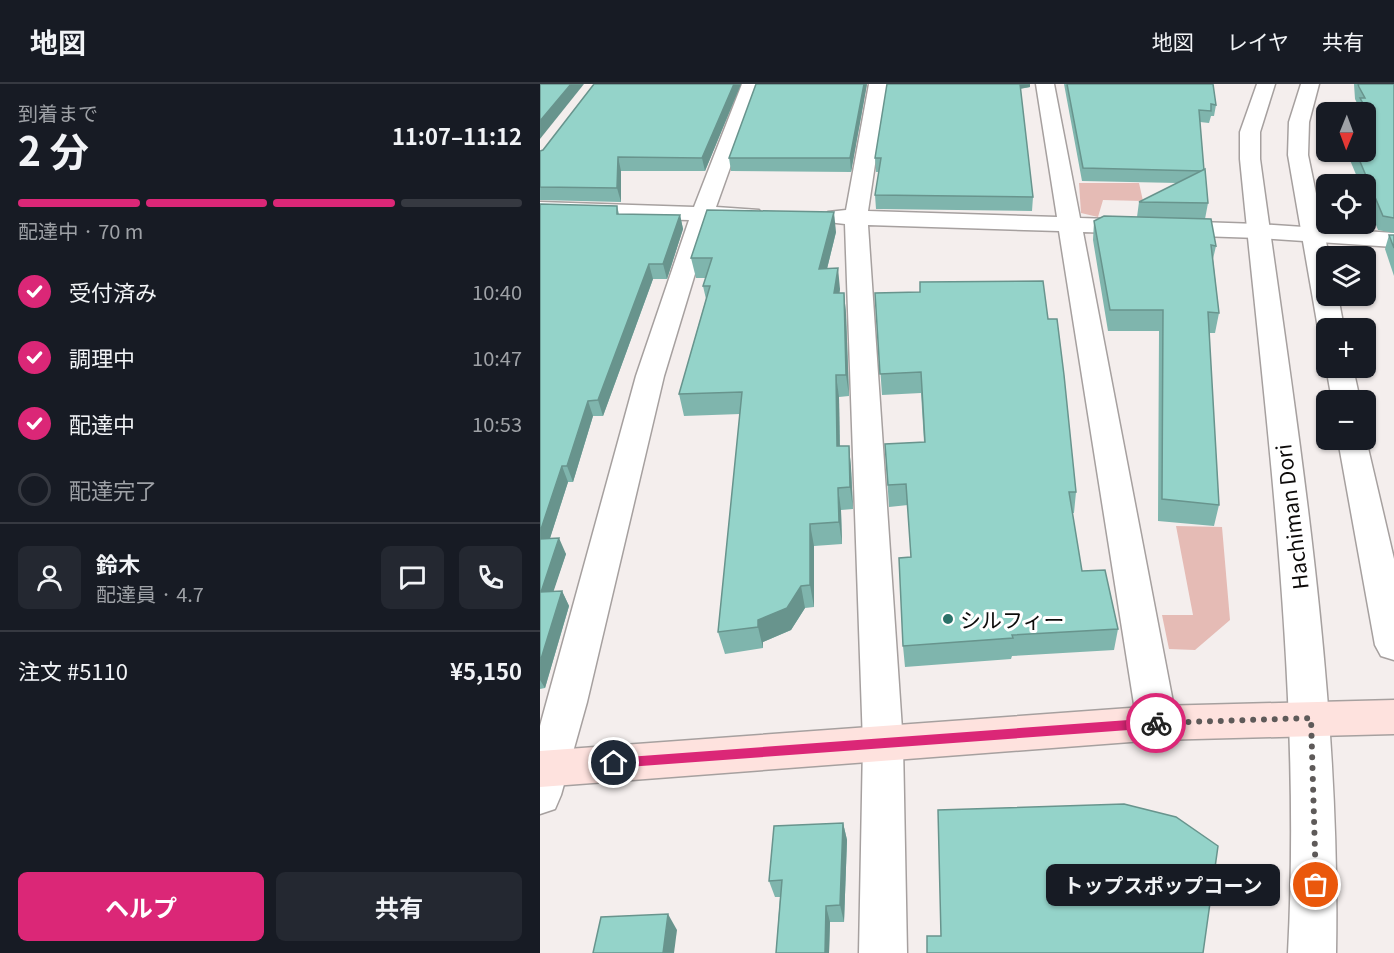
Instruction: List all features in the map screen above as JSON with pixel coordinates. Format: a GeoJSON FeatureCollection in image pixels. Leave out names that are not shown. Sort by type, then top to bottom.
{"type":"FeatureCollection","features":[{"type":"Feature","properties":{"kind":"main road"},"geometry":{"type":"LineString","coordinates":[[542,777],[883,744],[1157,723],[1394,717]]}},
{"type":"Feature","properties":{"kind":"street"},"geometry":{"type":"LineString","coordinates":[[542,777],[567,702],[650,376],[702,214],[751,84]]}},
{"type":"Feature","properties":{"kind":"street"},"geometry":{"type":"LineString","coordinates":[[878,84],[856,218],[883,744],[884,953]]}},
{"type":"Feature","properties":{"kind":"street"},"geometry":{"type":"LineString","coordinates":[[1045,84],[1157,723]]}},
{"type":"Feature","properties":{"kind":"street","name":"Hachiman Dori"},"geometry":{"type":"LineString","coordinates":[[1266,84],[1250,132],[1250,159],[1302,605],[1311,718],[1316,885],[1312,953]]}},
{"type":"Feature","properties":{"kind":"street"},"geometry":{"type":"LineString","coordinates":[[1310,84],[1297,139],[1301,181],[1329,318]]}},
{"type":"Feature","properties":{"kind":"street"},"geometry":{"type":"LineString","coordinates":[[540,209],[773,216]]}},
{"type":"Feature","properties":{"kind":"street"},"geometry":{"type":"LineString","coordinates":[[809,217],[1258,231],[1394,240]]}},
{"type":"Feature","properties":{"kind":"street"},"geometry":{"type":"LineString","coordinates":[[1355,450],[1394,645]]}},
{"type":"Feature","properties":{"kind":"shaded area"},"geometry":{"type":"Polygon","coordinates":[[[1079,183],[1139,183],[1143,201],[1103,200],[1098,217],[1081,213],[1079,183]]]}},
{"type":"Feature","properties":{"kind":"shaded area"},"geometry":{"type":"Polygon","coordinates":[[[1176,526],[1222,527],[1230,620],[1195,650],[1169,649],[1162,615],[1193,615],[1176,526]]]}},
{"type":"Feature","properties":{"kind":"building"},"geometry":{"type":"Polygon","coordinates":[[[540,84],[571,84],[540,121],[540,84]]]}},
{"type":"Feature","properties":{"kind":"building"},"geometry":{"type":"Polygon","coordinates":[[[594,84],[734,84],[702,158],[618,157],[617,188],[540,187],[540,151],[594,84]]]}},
{"type":"Feature","properties":{"kind":"building"},"geometry":{"type":"Polygon","coordinates":[[[756,84],[864,84],[850,158],[729,158],[756,84]]]}},
{"type":"Feature","properties":{"kind":"building"},"geometry":{"type":"Polygon","coordinates":[[[887,84],[1020,84],[1033,197],[875,195],[881,158],[875,158],[887,84]]]}},
{"type":"Feature","properties":{"kind":"building"},"geometry":{"type":"Polygon","coordinates":[[[1067,84],[1213,84],[1216,105],[1211,104],[1211,111],[1199,110],[1204,170],[1083,168],[1067,84]]]}},
{"type":"Feature","properties":{"kind":"building"},"geometry":{"type":"Polygon","coordinates":[[[1358,84],[1394,84],[1394,218],[1383,216],[1376,199],[1376,174],[1365,174],[1360,162],[1376,162],[1376,102],[1362,102],[1360,98],[1365,98],[1358,84]]]}},
{"type":"Feature","properties":{"kind":"building"},"geometry":{"type":"Polygon","coordinates":[[[1205,169],[1208,203],[1139,202],[1205,169]]]}},
{"type":"Feature","properties":{"kind":"building"},"geometry":{"type":"Polygon","coordinates":[[[540,204],[617,206],[617,214],[680,215],[663,264],[649,264],[598,400],[588,401],[567,466],[562,466],[540,532],[540,204]]]}},
{"type":"Feature","properties":{"kind":"building"},"geometry":{"type":"Polygon","coordinates":[[[707,210],[834,212],[819,269],[838,268],[834,293],[844,293],[846,375],[836,375],[837,446],[849,446],[850,487],[838,488],[839,522],[810,524],[810,585],[801,586],[787,608],[758,620],[758,627],[718,632],[742,392],[679,394],[710,286],[703,286],[712,258],[691,258],[707,210]]]}},
{"type":"Feature","properties":{"kind":"building"},"geometry":{"type":"Polygon","coordinates":[[[1104,216],[1211,219],[1216,246],[1211,245],[1219,313],[1208,312],[1219,505],[1162,499],[1163,310],[1110,310],[1094,221],[1104,216]]]}},
{"type":"Feature","properties":{"kind":"building"},"geometry":{"type":"Polygon","coordinates":[[[1389,235],[1394,235],[1394,248],[1389,235]]]}},
{"type":"Feature","properties":{"kind":"building"},"geometry":{"type":"Polygon","coordinates":[[[1043,281],[1048,319],[1057,319],[1076,492],[1069,492],[1082,571],[1105,570],[1118,629],[1012,635],[1013,638],[903,646],[899,558],[911,557],[906,484],[888,485],[885,444],[925,442],[921,372],[880,374],[875,293],[920,292],[920,282],[1043,281]]]}},
{"type":"Feature","properties":{"kind":"building"},"geometry":{"type":"Polygon","coordinates":[[[559,538],[541,592],[562,591],[540,662],[540,539],[559,538]]]}},
{"type":"Feature","properties":{"kind":"building"},"geometry":{"type":"Polygon","coordinates":[[[1124,804],[1176,817],[1218,846],[1203,953],[927,953],[927,936],[941,936],[938,810],[1124,804]]]}},
{"type":"Feature","properties":{"kind":"building"},"geometry":{"type":"Polygon","coordinates":[[[843,823],[840,905],[826,906],[825,953],[776,953],[782,880],[769,881],[774,826],[843,823]]]}},
{"type":"Feature","properties":{"kind":"building"},"geometry":{"type":"Polygon","coordinates":[[[668,914],[663,953],[593,953],[601,917],[668,914]]]}},
{"type":"Feature","properties":{"kind":"way so far"},"geometry":{"type":"LineString","coordinates":[[1156,723],[1311,718],[1316,885]]}},
{"type":"Feature","properties":{"kind":"place","name":"シルフィー"},"geometry":{"type":"Point","coordinates":[948,619]}},
{"type":"Feature","properties":{"kind":"place","name":"トップスポップコーン"},"geometry":{"type":"Point","coordinates":[1316,885]}},
{"type":"Feature","properties":{"kind":"route"},"geometry":{"type":"LineString","coordinates":[[614,763],[1156,723]]}}]}
